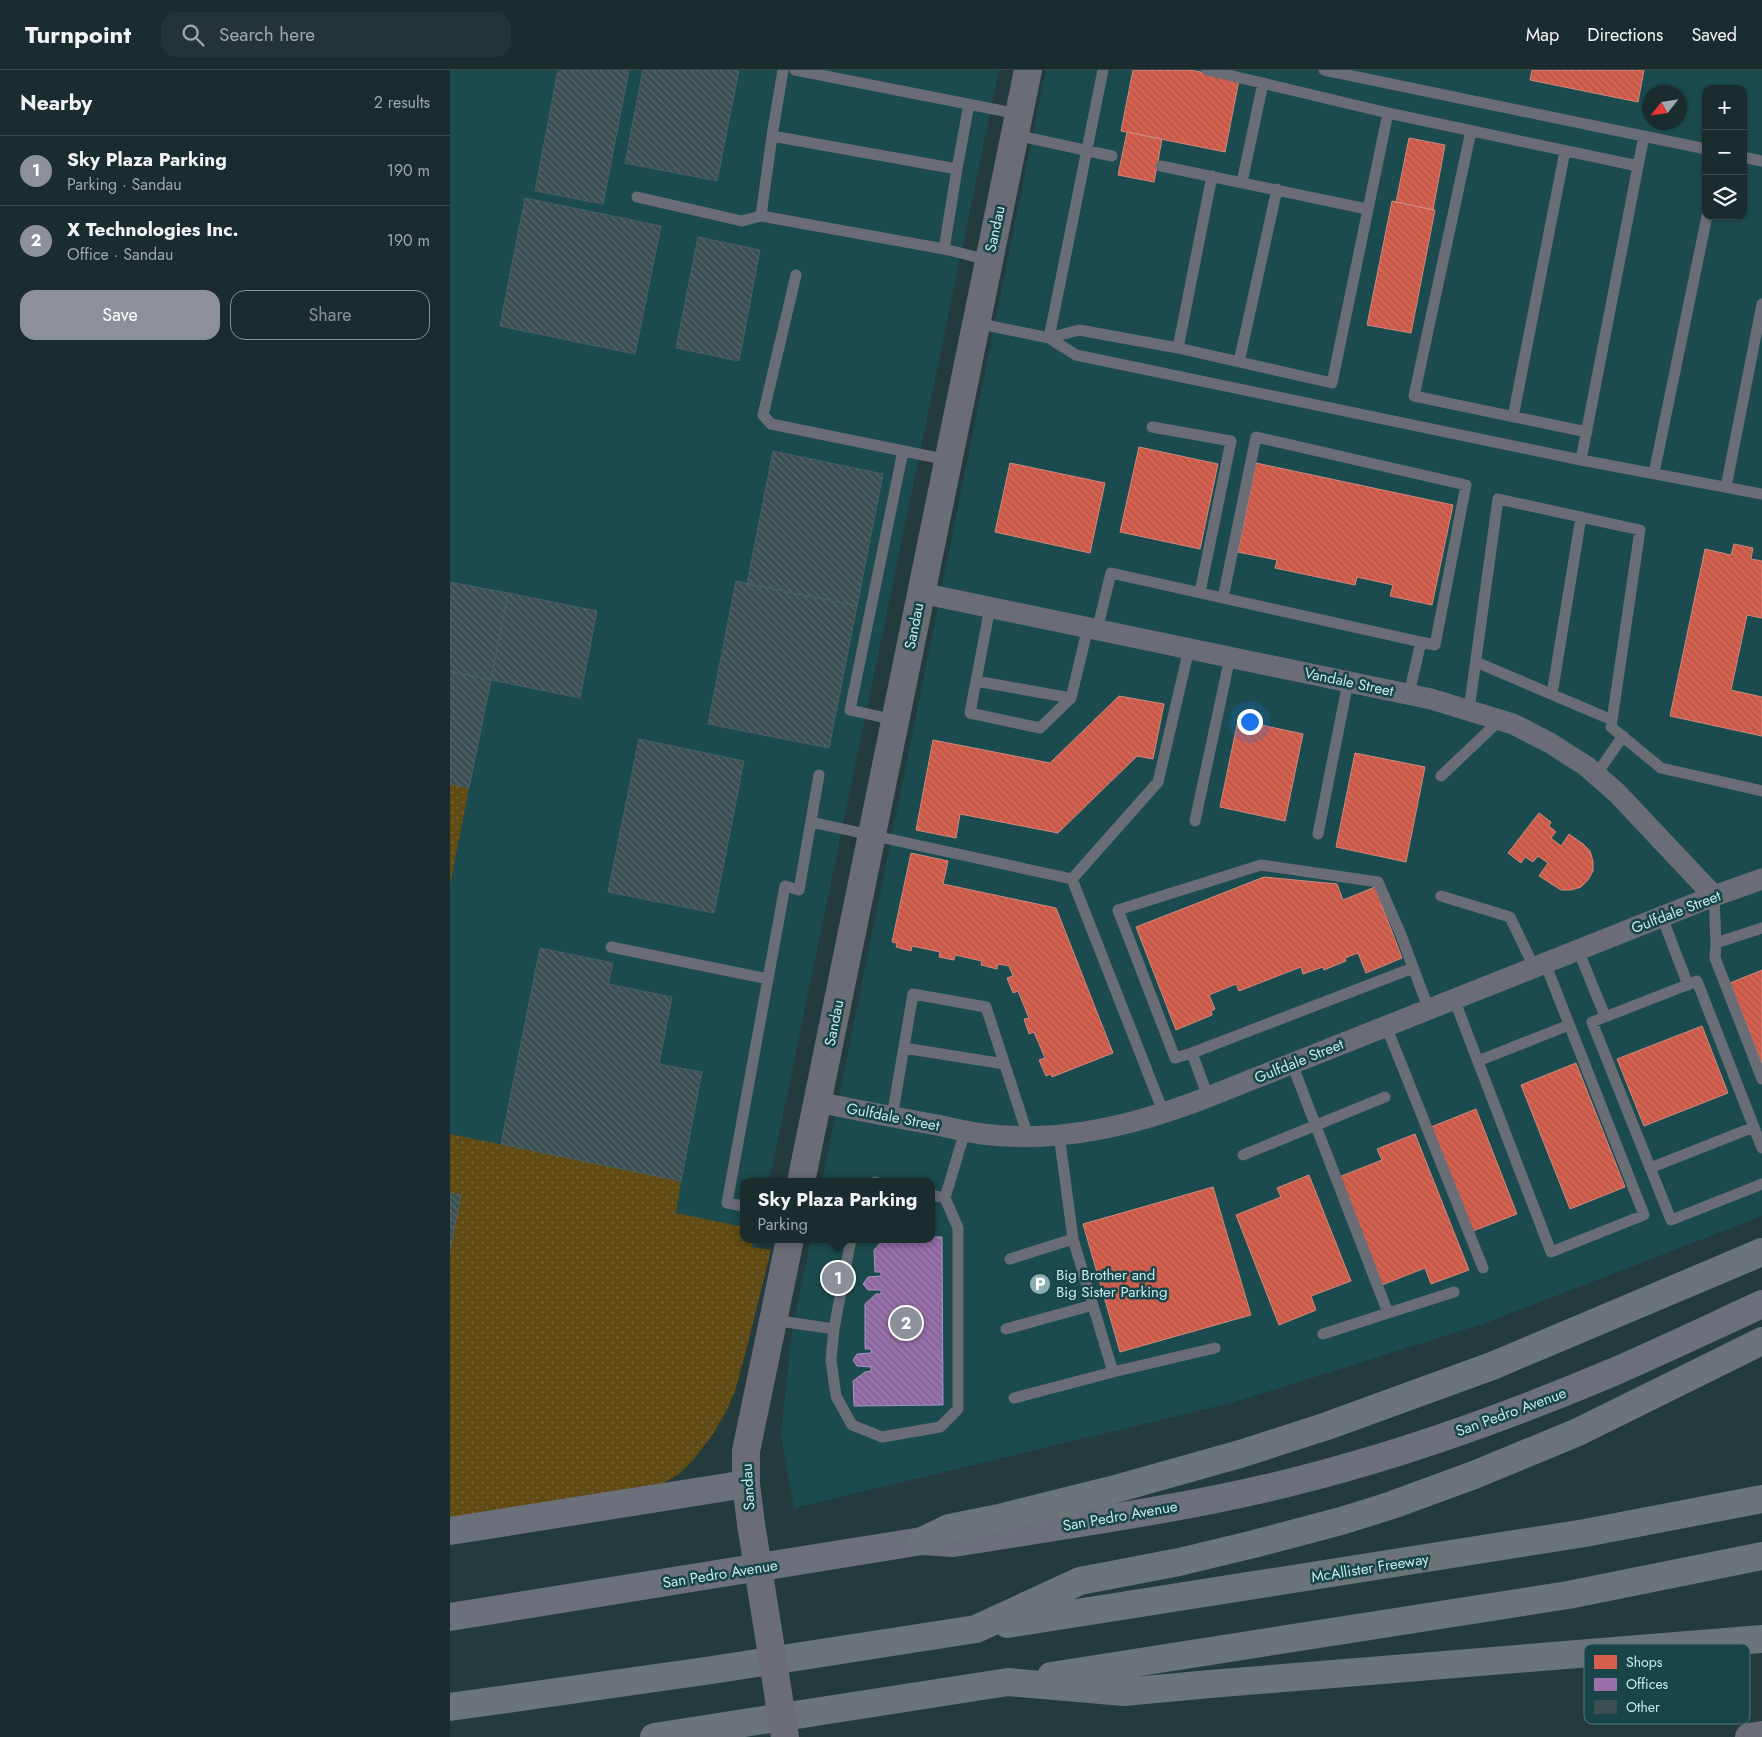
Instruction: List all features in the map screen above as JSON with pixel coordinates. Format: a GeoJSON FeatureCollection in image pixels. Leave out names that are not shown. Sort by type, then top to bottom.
{"type":"FeatureCollection","features":[{"type":"Feature","properties":{"kind":"highway"},"geometry":{"type":"LineString","coordinates":[[922,1541],[949,1528],[999,1518],[1119,1488],[1240,1454],[1327,1426],[1492,1366],[1762,1252]]}},
{"type":"Feature","properties":{"kind":"highway"},"geometry":{"type":"LineString","coordinates":[[976,1629],[1080,1581],[1179,1562],[1254,1544],[1375,1510],[1465,1479],[1578,1432],[1762,1340]]}},
{"type":"Feature","properties":{"kind":"highway","name":"McAllister Freeway"},"geometry":{"type":"LineString","coordinates":[[450,1707],[712,1670],[1584,1534],[1762,1498]]}},
{"type":"Feature","properties":{"kind":"highway"},"geometry":{"type":"LineString","coordinates":[[654,1737],[1558,1596],[1762,1556]]}},
{"type":"Feature","properties":{"kind":"highway"},"geometry":{"type":"LineString","coordinates":[[1690,1644],[1762,1638]]}},
{"type":"Feature","properties":{"kind":"highway"},"geometry":{"type":"LineString","coordinates":[[1008,1682],[1124,1692],[1584,1653]]}},
{"type":"Feature","properties":{"kind":"main road","name":"San Pedro Avenue"},"geometry":{"type":"LineString","coordinates":[[450,1617],[922,1541],[953,1544],[1139,1514],[1239,1494],[1340,1469],[1429,1441],[1534,1404],[1619,1369],[1762,1304]]}},
{"type":"Feature","properties":{"kind":"main road"},"geometry":{"type":"LineString","coordinates":[[450,1531],[746,1484]]}},
{"type":"Feature","properties":{"kind":"street","name":"Sandau"},"geometry":{"type":"LineString","coordinates":[[802,1178],[1028,70]]}},
{"type":"Feature","properties":{"kind":"street","name":"Vandale Street"},"geometry":{"type":"LineString","coordinates":[[921,593],[1432,699],[1513,724],[1550,743],[1586,766],[1617,793],[1650,826],[1714,896]]}},
{"type":"Feature","properties":{"kind":"street","name":"Gulfdale Street"},"geometry":{"type":"LineString","coordinates":[[817,1102],[982,1134],[1028,1136],[1119,1126],[1164,1114],[1714,896],[1762,879]]}},
{"type":"Feature","properties":{"kind":"street","name":"Sandau"},"geometry":{"type":"LineString","coordinates":[[785,1737],[751,1524],[746,1484],[746,1451],[789,1243]]}},
{"type":"Feature","properties":{"kind":"street"},"geometry":{"type":"LineString","coordinates":[[1749,1737],[1762,1735]]}},
{"type":"Feature","properties":{"kind":"lane"},"geometry":{"type":"LineString","coordinates":[[761,216],[783,70]]}},
{"type":"Feature","properties":{"kind":"lane"},"geometry":{"type":"LineString","coordinates":[[795,70],[969,104],[1017,125],[1087,151],[1112,156]]}},
{"type":"Feature","properties":{"kind":"lane"},"geometry":{"type":"LineString","coordinates":[[1049,338],[1103,70]]}},
{"type":"Feature","properties":{"kind":"lane"},"geometry":{"type":"LineString","coordinates":[[1207,70],[1388,113],[1638,166]]}},
{"type":"Feature","properties":{"kind":"lane"},"geometry":{"type":"LineString","coordinates":[[1324,70],[1702,148]]}},
{"type":"Feature","properties":{"kind":"lane"},"geometry":{"type":"LineString","coordinates":[[1242,182],[1263,83]]}},
{"type":"Feature","properties":{"kind":"lane"},"geometry":{"type":"LineString","coordinates":[[944,249],[969,104]]}},
{"type":"Feature","properties":{"kind":"lane"},"geometry":{"type":"LineString","coordinates":[[1049,338],[1079,330],[1178,348],[1332,383],[1388,113]]}},
{"type":"Feature","properties":{"kind":"lane"},"geometry":{"type":"LineString","coordinates":[[1471,131],[1414,396],[1586,432]]}},
{"type":"Feature","properties":{"kind":"lane"},"geometry":{"type":"LineString","coordinates":[[772,136],[957,168]]}},
{"type":"Feature","properties":{"kind":"lane"},"geometry":{"type":"LineString","coordinates":[[1582,460],[1644,136]]}},
{"type":"Feature","properties":{"kind":"lane"},"geometry":{"type":"LineString","coordinates":[[1513,417],[1565,151]]}},
{"type":"Feature","properties":{"kind":"lane"},"geometry":{"type":"LineString","coordinates":[[1747,158],[1762,161]]}},
{"type":"Feature","properties":{"kind":"lane"},"geometry":{"type":"LineString","coordinates":[[1161,166],[1367,209]]}},
{"type":"Feature","properties":{"kind":"lane"},"geometry":{"type":"LineString","coordinates":[[1178,348],[1212,176]]}},
{"type":"Feature","properties":{"kind":"lane"},"geometry":{"type":"LineString","coordinates":[[1240,362],[1277,189]]}},
{"type":"Feature","properties":{"kind":"lane"},"geometry":{"type":"LineString","coordinates":[[637,197],[742,221],[761,216],[944,249],[989,260]]}},
{"type":"Feature","properties":{"kind":"lane"},"geometry":{"type":"LineString","coordinates":[[1654,473],[1706,220]]}},
{"type":"Feature","properties":{"kind":"lane"},"geometry":{"type":"LineString","coordinates":[[796,275],[763,415],[771,424],[948,460]]}},
{"type":"Feature","properties":{"kind":"lane"},"geometry":{"type":"LineString","coordinates":[[1726,487],[1762,304]]}},
{"type":"Feature","properties":{"kind":"lane"},"geometry":{"type":"LineString","coordinates":[[976,323],[1049,338],[1076,355],[1582,460],[1762,494]]}},
{"type":"Feature","properties":{"kind":"lane"},"geometry":{"type":"LineString","coordinates":[[1152,427],[1231,441],[1200,592]]}},
{"type":"Feature","properties":{"kind":"lane"},"geometry":{"type":"LineString","coordinates":[[990,607],[970,713],[1040,728],[1071,698],[1111,573],[1200,592],[1223,598],[1435,645],[1466,484],[1256,437],[1223,598]]}},
{"type":"Feature","properties":{"kind":"lane"},"geometry":{"type":"LineString","coordinates":[[895,720],[850,710],[903,451]]}},
{"type":"Feature","properties":{"kind":"lane"},"geometry":{"type":"LineString","coordinates":[[1469,710],[1498,499],[1640,530],[1611,727],[1661,768],[1762,792]]}},
{"type":"Feature","properties":{"kind":"lane"},"geometry":{"type":"LineString","coordinates":[[1552,694],[1581,517]]}},
{"type":"Feature","properties":{"kind":"lane"},"geometry":{"type":"LineString","coordinates":[[1409,694],[1421,642]]}},
{"type":"Feature","properties":{"kind":"lane"},"geometry":{"type":"LineString","coordinates":[[1072,879],[1158,782],[1189,648]]}},
{"type":"Feature","properties":{"kind":"lane"},"geometry":{"type":"LineString","coordinates":[[1195,821],[1230,657]]}},
{"type":"Feature","properties":{"kind":"lane"},"geometry":{"type":"LineString","coordinates":[[1476,662],[1612,720]]}},
{"type":"Feature","properties":{"kind":"lane"},"geometry":{"type":"LineString","coordinates":[[976,681],[1071,698]]}},
{"type":"Feature","properties":{"kind":"lane"},"geometry":{"type":"LineString","coordinates":[[1318,834],[1348,682]]}},
{"type":"Feature","properties":{"kind":"lane"},"geometry":{"type":"LineString","coordinates":[[1441,776],[1500,720]]}},
{"type":"Feature","properties":{"kind":"lane"},"geometry":{"type":"LineString","coordinates":[[1596,775],[1623,736]]}},
{"type":"Feature","properties":{"kind":"lane"},"geometry":{"type":"LineString","coordinates":[[740,1205],[727,1203],[785,886],[799,890],[819,775]]}},
{"type":"Feature","properties":{"kind":"lane"},"geometry":{"type":"LineString","coordinates":[[811,822],[1072,879]]}},
{"type":"Feature","properties":{"kind":"lane"},"geometry":{"type":"LineString","coordinates":[[1413,968],[1192,1054],[1175,1058],[1118,910],[1261,865],[1378,882],[1413,968],[1429,1010]]}},
{"type":"Feature","properties":{"kind":"lane"},"geometry":{"type":"LineString","coordinates":[[1072,879],[1164,1114]]}},
{"type":"Feature","properties":{"kind":"lane"},"geometry":{"type":"LineString","coordinates":[[1441,896],[1510,917],[1539,965],[1569,1024],[1644,1215],[1551,1252],[1454,999]]}},
{"type":"Feature","properties":{"kind":"lane"},"geometry":{"type":"LineString","coordinates":[[1714,896],[1715,958],[1762,1080]]}},
{"type":"Feature","properties":{"kind":"lane"},"geometry":{"type":"LineString","coordinates":[[1662,917],[1688,985]]}},
{"type":"Feature","properties":{"kind":"lane"},"geometry":{"type":"LineString","coordinates":[[1716,943],[1762,928]]}},
{"type":"Feature","properties":{"kind":"lane"},"geometry":{"type":"LineString","coordinates":[[611,947],[768,979]]}},
{"type":"Feature","properties":{"kind":"lane"},"geometry":{"type":"LineString","coordinates":[[1578,950],[1606,1016]]}},
{"type":"Feature","properties":{"kind":"lane"},"geometry":{"type":"LineString","coordinates":[[1762,1148],[1697,982],[1592,1022],[1671,1220],[1762,1184]]}},
{"type":"Feature","properties":{"kind":"lane"},"geometry":{"type":"LineString","coordinates":[[892,1117],[913,994],[986,1007],[1028,1136]]}},
{"type":"Feature","properties":{"kind":"lane"},"geometry":{"type":"LineString","coordinates":[[1478,1060],[1569,1024]]}},
{"type":"Feature","properties":{"kind":"lane"},"geometry":{"type":"LineString","coordinates":[[1386,1026],[1483,1268]]}},
{"type":"Feature","properties":{"kind":"lane"},"geometry":{"type":"LineString","coordinates":[[904,1048],[1004,1064]]}},
{"type":"Feature","properties":{"kind":"lane"},"geometry":{"type":"LineString","coordinates":[[1192,1054],[1208,1097]]}},
{"type":"Feature","properties":{"kind":"lane"},"geometry":{"type":"LineString","coordinates":[[1292,1064],[1388,1313]]}},
{"type":"Feature","properties":{"kind":"lane"},"geometry":{"type":"LineString","coordinates":[[1243,1156],[1385,1097]]}},
{"type":"Feature","properties":{"kind":"lane"},"geometry":{"type":"LineString","coordinates":[[1650,1168],[1754,1127]]}},
{"type":"Feature","properties":{"kind":"lane"},"geometry":{"type":"LineString","coordinates":[[850,1243],[834,1329],[831,1360],[836,1396],[852,1425],[882,1437],[940,1427],[958,1409],[958,1228],[945,1198],[966,1131]]}},
{"type":"Feature","properties":{"kind":"lane"},"geometry":{"type":"LineString","coordinates":[[1059,1134],[1073,1239],[1113,1372]]}},
{"type":"Feature","properties":{"kind":"lane"},"geometry":{"type":"LineString","coordinates":[[935,1196],[945,1198]]}},
{"type":"Feature","properties":{"kind":"lane"},"geometry":{"type":"LineString","coordinates":[[1010,1259],[1073,1239]]}},
{"type":"Feature","properties":{"kind":"lane"},"geometry":{"type":"LineString","coordinates":[[1323,1334],[1454,1292]]}},
{"type":"Feature","properties":{"kind":"lane"},"geometry":{"type":"LineString","coordinates":[[1006,1329],[1092,1305]]}},
{"type":"Feature","properties":{"kind":"lane"},"geometry":{"type":"LineString","coordinates":[[773,1320],[834,1329]]}},
{"type":"Feature","properties":{"kind":"lane"},"geometry":{"type":"LineString","coordinates":[[1014,1398],[1216,1348]]}},
{"type":"Feature","properties":{"kind":"shaded area"},"geometry":{"type":"Polygon","coordinates":[[[450,70],[999,70],[770,1178],[740,1178],[740,1243],[756,1243],[730,1369],[450,1472],[450,70]]]}},
{"type":"Feature","properties":{"kind":"shaded area"},"geometry":{"type":"Polygon","coordinates":[[[1046,70],[1762,70],[1762,1216],[1486,1323],[1235,1402],[794,1508],[781,1434],[792,1330],[810,1243],[935,1243],[935,1178],[823,1178],[1046,70]]]}},
{"type":"Feature","properties":{"kind":"shaded area"},"geometry":{"type":"Polygon","coordinates":[[[450,784],[469,788],[450,885],[450,784]]]}},
{"type":"Feature","properties":{"kind":"shaded area"},"geometry":{"type":"Polygon","coordinates":[[[450,1134],[681,1181],[676,1213],[740,1226],[740,1243],[752,1243],[752,1247],[771,1250],[735,1391],[727,1410],[713,1434],[694,1459],[679,1474],[662,1484],[450,1524],[450,1250],[461,1195],[450,1193],[450,1134]]]}},
{"type":"Feature","properties":{"kind":"building: Shops"},"geometry":{"type":"Polygon","coordinates":[[[1133,70],[1191,70],[1239,80],[1225,152],[1121,131],[1133,70]]]}},
{"type":"Feature","properties":{"kind":"building: Shops"},"geometry":{"type":"Polygon","coordinates":[[[1532,70],[1644,70],[1638,102],[1530,80],[1532,70]]]}},
{"type":"Feature","properties":{"kind":"building: Shops"},"geometry":{"type":"Polygon","coordinates":[[[1127,132],[1162,139],[1154,182],[1118,175],[1127,132]]]}},
{"type":"Feature","properties":{"kind":"building: Shops"},"geometry":{"type":"Polygon","coordinates":[[[1409,138],[1445,145],[1433,210],[1396,202],[1409,138]]]}},
{"type":"Feature","properties":{"kind":"building: Shops"},"geometry":{"type":"Polygon","coordinates":[[[1392,201],[1435,210],[1411,333],[1367,325],[1392,201]]]}},
{"type":"Feature","properties":{"kind":"building: Shops"},"geometry":{"type":"Polygon","coordinates":[[[1139,447],[1218,464],[1200,549],[1120,532],[1139,447]]]}},
{"type":"Feature","properties":{"kind":"building: Shops"},"geometry":{"type":"Polygon","coordinates":[[[1010,463],[1105,483],[1090,553],[995,532],[1010,463]]]}},
{"type":"Feature","properties":{"kind":"building: Shops"},"geometry":{"type":"Polygon","coordinates":[[[1256,463],[1453,505],[1432,605],[1390,596],[1393,585],[1357,577],[1355,585],[1275,568],[1277,560],[1238,552],[1256,463]]]}},
{"type":"Feature","properties":{"kind":"building: Shops"},"geometry":{"type":"Polygon","coordinates":[[[1734,544],[1753,548],[1751,559],[1762,561],[1762,618],[1747,615],[1731,690],[1762,697],[1762,736],[1670,716],[1705,549],[1731,555],[1734,544]]]}},
{"type":"Feature","properties":{"kind":"building: Shops"},"geometry":{"type":"Polygon","coordinates":[[[1119,696],[1164,704],[1153,759],[1137,756],[1058,833],[960,814],[956,838],[916,830],[933,740],[1050,763],[1119,696]]]}},
{"type":"Feature","properties":{"kind":"building: Shops"},"geometry":{"type":"Polygon","coordinates":[[[1238,720],[1303,734],[1285,821],[1220,807],[1238,720]]]}},
{"type":"Feature","properties":{"kind":"building: Shops"},"geometry":{"type":"Polygon","coordinates":[[[1355,753],[1425,767],[1406,862],[1336,847],[1355,753]]]}},
{"type":"Feature","properties":{"kind":"building: Shops"},"geometry":{"type":"Polygon","coordinates":[[[1539,813],[1551,822],[1549,826],[1556,832],[1551,838],[1561,846],[1569,834],[1590,851],[1593,871],[1581,887],[1561,890],[1539,876],[1548,863],[1538,856],[1533,862],[1525,857],[1521,863],[1508,853],[1539,813]]]}},
{"type":"Feature","properties":{"kind":"building: Shops"},"geometry":{"type":"Polygon","coordinates":[[[911,853],[948,861],[943,884],[1056,908],[1113,1053],[1052,1077],[1051,1074],[1046,1076],[1039,1060],[1045,1058],[1034,1032],[1029,1034],[1024,1019],[1029,1018],[1018,991],[1013,993],[1007,978],[1013,976],[1009,966],[998,964],[997,969],[981,965],[982,961],[955,955],[954,960],[939,957],[940,952],[912,946],[911,951],[896,947],[897,943],[892,942],[911,853]]]}},
{"type":"Feature","properties":{"kind":"building: Shops"},"geometry":{"type":"Polygon","coordinates":[[[1264,877],[1337,884],[1343,900],[1375,887],[1402,958],[1366,973],[1358,953],[1345,958],[1346,961],[1324,970],[1323,967],[1303,974],[1301,967],[1239,991],[1236,984],[1209,995],[1215,1009],[1211,1011],[1212,1015],[1176,1030],[1136,927],[1264,877]]]}},
{"type":"Feature","properties":{"kind":"building: Shops"},"geometry":{"type":"Polygon","coordinates":[[[1762,970],[1762,1064],[1730,983],[1762,970]]]}},
{"type":"Feature","properties":{"kind":"building: Shops"},"geometry":{"type":"Polygon","coordinates":[[[1702,1026],[1728,1093],[1644,1126],[1617,1059],[1702,1026]]]}},
{"type":"Feature","properties":{"kind":"building: Shops"},"geometry":{"type":"Polygon","coordinates":[[[1576,1063],[1625,1187],[1570,1209],[1521,1085],[1576,1063]]]}},
{"type":"Feature","properties":{"kind":"building: Shops"},"geometry":{"type":"Polygon","coordinates":[[[1476,1109],[1517,1214],[1473,1231],[1431,1127],[1476,1109]]]}},
{"type":"Feature","properties":{"kind":"building: Shops"},"geometry":{"type":"Polygon","coordinates":[[[1415,1134],[1469,1270],[1431,1284],[1425,1268],[1382,1285],[1339,1177],[1382,1160],[1377,1149],[1415,1134]]]}},
{"type":"Feature","properties":{"kind":"building: Shops"},"geometry":{"type":"Polygon","coordinates":[[[1309,1175],[1351,1281],[1311,1296],[1316,1310],[1279,1325],[1236,1215],[1281,1197],[1277,1188],[1309,1175]]]}},
{"type":"Feature","properties":{"kind":"building: Shops"},"geometry":{"type":"Polygon","coordinates":[[[1213,1187],[1251,1315],[1120,1352],[1083,1224],[1213,1187]]]}},
{"type":"Feature","properties":{"kind":"building: Offices"},"geometry":{"type":"Polygon","coordinates":[[[935,1237],[942,1237],[943,1405],[854,1406],[853,1381],[865,1372],[871,1371],[871,1367],[857,1366],[853,1360],[857,1354],[871,1353],[871,1349],[865,1349],[865,1304],[876,1294],[881,1294],[881,1290],[868,1290],[863,1284],[868,1277],[881,1276],[881,1272],[875,1272],[874,1250],[880,1243],[935,1243],[935,1237]]]}},
{"type":"Feature","properties":{"kind":"building: Other"},"geometry":{"type":"Polygon","coordinates":[[[558,70],[629,70],[603,204],[535,191],[558,70]]]}},
{"type":"Feature","properties":{"kind":"building: Other"},"geometry":{"type":"Polygon","coordinates":[[[643,70],[739,70],[717,181],[625,163],[643,70]]]}},
{"type":"Feature","properties":{"kind":"building: Other"},"geometry":{"type":"Polygon","coordinates":[[[525,198],[661,226],[635,354],[500,326],[525,198]]]}},
{"type":"Feature","properties":{"kind":"building: Other"},"geometry":{"type":"Polygon","coordinates":[[[698,237],[760,250],[739,361],[676,348],[698,237]]]}},
{"type":"Feature","properties":{"kind":"building: Other"},"geometry":{"type":"Polygon","coordinates":[[[773,451],[883,474],[857,606],[747,584],[773,451]]]}},
{"type":"Feature","properties":{"kind":"building: Other"},"geometry":{"type":"Polygon","coordinates":[[[736,581],[857,606],[829,748],[708,724],[736,581]]]}},
{"type":"Feature","properties":{"kind":"building: Other"},"geometry":{"type":"Polygon","coordinates":[[[450,582],[508,593],[491,680],[450,671],[450,582]]]}},
{"type":"Feature","properties":{"kind":"building: Other"},"geometry":{"type":"Polygon","coordinates":[[[508,593],[597,611],[580,698],[491,680],[508,593]]]}},
{"type":"Feature","properties":{"kind":"building: Other"},"geometry":{"type":"Polygon","coordinates":[[[450,671],[491,680],[469,788],[450,784],[450,671]]]}},
{"type":"Feature","properties":{"kind":"building: Other"},"geometry":{"type":"Polygon","coordinates":[[[639,739],[744,761],[714,913],[608,892],[639,739]]]}},
{"type":"Feature","properties":{"kind":"building: Other"},"geometry":{"type":"Polygon","coordinates":[[[540,948],[613,963],[608,984],[672,997],[659,1064],[702,1072],[681,1181],[501,1144],[540,948]]]}},
{"type":"Feature","properties":{"kind":"building: Other"},"geometry":{"type":"Polygon","coordinates":[[[450,1193],[461,1195],[450,1250],[450,1193]]]}},
{"type":"Feature","properties":{"kind":"place","name":"Sky Plaza Parking"},"geometry":{"type":"Point","coordinates":[838,1278]}},
{"type":"Feature","properties":{"kind":"place","name":"Big Brother and Big Sister Parking"},"geometry":{"type":"Point","coordinates":[1040,1284]}},
{"type":"Feature","properties":{"kind":"place","name":"X Technologies Inc."},"geometry":{"type":"Point","coordinates":[906,1323]}}]}
